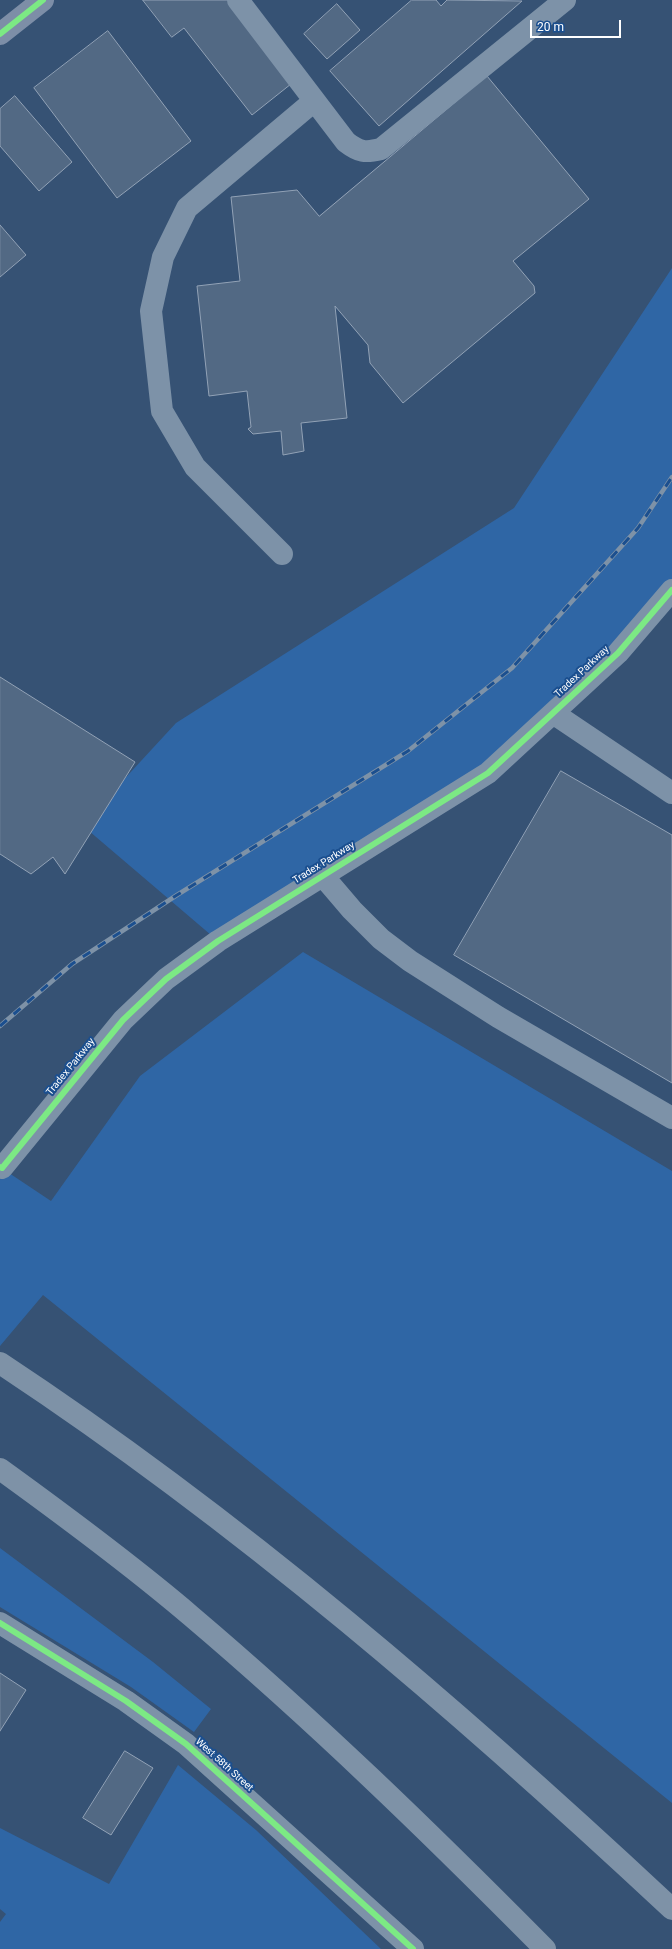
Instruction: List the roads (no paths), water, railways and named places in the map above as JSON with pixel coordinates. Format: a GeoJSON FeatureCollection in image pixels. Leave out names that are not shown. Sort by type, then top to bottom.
{"type":"FeatureCollection","features":[{"type":"Feature","properties":{"kind":"highway"},"geometry":{"type":"LineString","coordinates":[[0,1363],[56,1400],[191,1499],[347,1622],[593,1835],[672,1909]]}},
{"type":"Feature","properties":{"kind":"highway"},"geometry":{"type":"LineString","coordinates":[[0,1469],[59,1512],[191,1615],[323,1733],[439,1842],[545,1949]]}},
{"type":"Feature","properties":{"kind":"main road"},"geometry":{"type":"LineString","coordinates":[[0,34],[43,0]]}},
{"type":"Feature","properties":{"kind":"street"},"geometry":{"type":"LineString","coordinates":[[238,0],[346,142],[355,149],[368,152],[381,149],[565,0]]}},
{"type":"Feature","properties":{"kind":"street"},"geometry":{"type":"LineString","coordinates":[[282,554],[195,467],[162,411],[151,311],[163,257],[187,208],[314,101]]}},
{"type":"Feature","properties":{"kind":"street","name":"Tradex Parkway"},"geometry":{"type":"LineString","coordinates":[[1,1167],[123,1020],[166,979],[218,941],[488,773],[618,652],[672,590]]}},
{"type":"Feature","properties":{"kind":"street"},"geometry":{"type":"LineString","coordinates":[[552,713],[672,792]]}},
{"type":"Feature","properties":{"kind":"street"},"geometry":{"type":"LineString","coordinates":[[323,876],[352,910],[381,939],[410,961],[498,1018],[672,1118]]}},
{"type":"Feature","properties":{"kind":"street","name":"West 58th Street"},"geometry":{"type":"LineString","coordinates":[[0,1623],[126,1701],[186,1744],[413,1949]]}},
{"type":"Feature","properties":{"kind":"railway"},"geometry":{"type":"LineString","coordinates":[[0,1026],[72,964],[177,895],[408,751],[512,668],[638,528],[672,477]]}}]}
